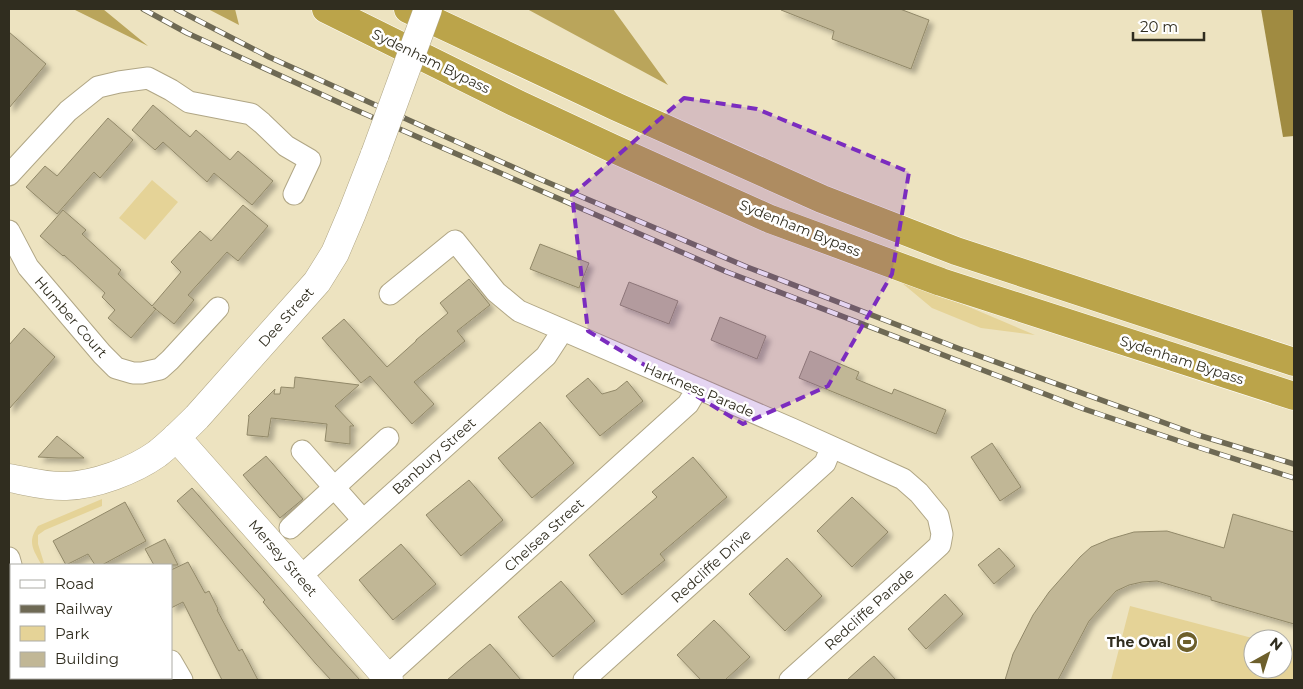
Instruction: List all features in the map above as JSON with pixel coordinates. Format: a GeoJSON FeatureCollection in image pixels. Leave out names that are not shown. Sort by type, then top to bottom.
{"type":"FeatureCollection","features":[{"type":"Feature","properties":{"kind":"highway","name":"Sydenham Bypass"},"geometry":{"type":"LineString","coordinates":[[326,9],[518,104],[770,218],[941,282],[1294,396]]}},
{"type":"Feature","properties":{"kind":"highway"},"geometry":{"type":"LineString","coordinates":[[408,9],[617,107],[822,199],[956,251],[1294,362]]}},
{"type":"Feature","properties":{"kind":"street","name":"Dee Street"},"geometry":{"type":"LineString","coordinates":[[9,478],[32,483],[66,486],[97,481],[128,470],[155,455],[197,417],[317,282],[335,253],[375,154],[428,9]]}},
{"type":"Feature","properties":{"kind":"street"},"geometry":{"type":"LineString","coordinates":[[9,175],[68,111],[98,87],[148,78],[172,90],[189,102],[251,114],[262,122],[286,146],[310,160],[294,194]]}},
{"type":"Feature","properties":{"kind":"street","name":"Humber Court"},"geometry":{"type":"LineString","coordinates":[[9,231],[28,267],[116,368],[133,373],[160,369],[218,308]]}},
{"type":"Feature","properties":{"kind":"street","name":"Harkness Parade"},"geometry":{"type":"LineString","coordinates":[[390,294],[455,241],[496,292],[519,310],[903,479],[919,493],[938,516],[942,534]]}},
{"type":"Feature","properties":{"kind":"street","name":"Banbury Street"},"geometry":{"type":"LineString","coordinates":[[300,577],[546,356],[563,330]]}},
{"type":"Feature","properties":{"kind":"street","name":"Chelsea Street"},"geometry":{"type":"LineString","coordinates":[[387,678],[688,404],[697,389]]}},
{"type":"Feature","properties":{"kind":"street","name":"Mersey Street"},"geometry":{"type":"LineString","coordinates":[[176,437],[387,678]]}},
{"type":"Feature","properties":{"kind":"street"},"geometry":{"type":"LineString","coordinates":[[290,528],[388,438]]}},
{"type":"Feature","properties":{"kind":"street","name":"Redcliffe Drive"},"geometry":{"type":"LineString","coordinates":[[584,680],[825,463],[831,448]]}},
{"type":"Feature","properties":{"kind":"street"},"geometry":{"type":"LineString","coordinates":[[302,451],[363,520]]}},
{"type":"Feature","properties":{"kind":"street","name":"Redcliffe Parade"},"geometry":{"type":"LineString","coordinates":[[790,680],[940,545],[942,534]]}},
{"type":"Feature","properties":{"kind":"street"},"geometry":{"type":"LineString","coordinates":[[172,663],[182,680]]}},
{"type":"Feature","properties":{"kind":"highlighted area"},"geometry":{"type":"Polygon","coordinates":[[[684,98],[757,109],[909,172],[892,274],[828,386],[743,424],[588,331],[572,195],[684,98]]]}},
{"type":"Feature","properties":{"kind":"green space"},"geometry":{"type":"Polygon","coordinates":[[[152,180],[178,202],[145,240],[119,218],[152,180]]]}},
{"type":"Feature","properties":{"kind":"green space"},"geometry":{"type":"Polygon","coordinates":[[[902,283],[962,304],[1035,335],[981,328],[932,308],[902,283]]]}},
{"type":"Feature","properties":{"kind":"green space"},"geometry":{"type":"Polygon","coordinates":[[[102,499],[102,506],[45,530],[38,535],[38,544],[44,563],[41,564],[32,545],[38,526],[102,499]]]}},
{"type":"Feature","properties":{"kind":"green space","name":"The Oval"},"geometry":{"type":"Polygon","coordinates":[[[1130,606],[1243,636],[1243,679],[1293,679],[1294,649],[1294,680],[1111,680],[1130,606]]]}},
{"type":"Feature","properties":{"kind":"shaded area"},"geometry":{"type":"Polygon","coordinates":[[[73,9],[103,9],[148,46],[73,9]]]}},
{"type":"Feature","properties":{"kind":"shaded area"},"geometry":{"type":"Polygon","coordinates":[[[208,9],[235,9],[239,25],[208,9]]]}},
{"type":"Feature","properties":{"kind":"shaded area"},"geometry":{"type":"Polygon","coordinates":[[[527,9],[613,9],[668,85],[527,9]]]}},
{"type":"Feature","properties":{"kind":"shaded area"},"geometry":{"type":"Polygon","coordinates":[[[1261,9],[1294,9],[1294,136],[1283,137],[1261,9]]]}},
{"type":"Feature","properties":{"kind":"building"},"geometry":{"type":"Polygon","coordinates":[[[781,9],[900,9],[929,20],[911,69],[832,39],[834,31],[781,9]]]}},
{"type":"Feature","properties":{"kind":"building"},"geometry":{"type":"Polygon","coordinates":[[[9,32],[46,64],[9,108],[9,32]]]}},
{"type":"Feature","properties":{"kind":"building"},"geometry":{"type":"Polygon","coordinates":[[[153,105],[190,137],[196,130],[230,160],[238,151],[273,181],[252,205],[214,173],[207,182],[163,142],[155,150],[132,130],[153,105]]]}},
{"type":"Feature","properties":{"kind":"building"},"geometry":{"type":"Polygon","coordinates":[[[108,118],[133,140],[100,178],[94,172],[57,214],[26,187],[45,166],[57,176],[108,118]]]}},
{"type":"Feature","properties":{"kind":"building"},"geometry":{"type":"Polygon","coordinates":[[[243,205],[268,226],[238,261],[227,252],[188,295],[194,300],[174,324],[156,309],[131,338],[108,318],[115,310],[102,297],[105,293],[64,255],[40,236],[63,210],[86,230],[82,234],[121,270],[118,274],[152,306],[181,272],[171,262],[200,231],[211,241],[243,205]]]}},
{"type":"Feature","properties":{"kind":"building"},"geometry":{"type":"Polygon","coordinates":[[[540,244],[589,263],[579,288],[530,269],[540,244]]]}},
{"type":"Feature","properties":{"kind":"building"},"geometry":{"type":"Polygon","coordinates":[[[469,279],[490,305],[457,331],[465,341],[414,382],[434,404],[412,424],[370,376],[361,383],[322,338],[344,319],[387,367],[448,313],[440,303],[469,279]]]}},
{"type":"Feature","properties":{"kind":"building"},"geometry":{"type":"Polygon","coordinates":[[[629,282],[678,301],[669,324],[620,305],[629,282]]]}},
{"type":"Feature","properties":{"kind":"building"},"geometry":{"type":"Polygon","coordinates":[[[720,317],[766,336],[757,359],[711,340],[720,317]]]}},
{"type":"Feature","properties":{"kind":"building"},"geometry":{"type":"Polygon","coordinates":[[[24,328],[55,357],[9,409],[9,345],[24,328]]]}},
{"type":"Feature","properties":{"kind":"building"},"geometry":{"type":"Polygon","coordinates":[[[810,351],[859,372],[856,379],[892,394],[894,389],[946,410],[936,434],[799,378],[810,351]]]}},
{"type":"Feature","properties":{"kind":"building"},"geometry":{"type":"Polygon","coordinates":[[[295,377],[359,385],[335,406],[354,426],[350,426],[350,444],[325,441],[327,424],[271,418],[268,437],[247,435],[248,416],[275,389],[274,394],[280,394],[281,387],[294,388],[295,377]]]}},
{"type":"Feature","properties":{"kind":"building"},"geometry":{"type":"Polygon","coordinates":[[[588,378],[602,394],[616,390],[627,381],[643,401],[600,436],[566,396],[588,378]]]}},
{"type":"Feature","properties":{"kind":"building"},"geometry":{"type":"Polygon","coordinates":[[[540,422],[574,463],[532,498],[498,458],[540,422]]]}},
{"type":"Feature","properties":{"kind":"building"},"geometry":{"type":"Polygon","coordinates":[[[57,436],[84,458],[38,457],[57,436]]]}},
{"type":"Feature","properties":{"kind":"building"},"geometry":{"type":"Polygon","coordinates":[[[992,443],[1021,487],[1000,501],[971,457],[992,443]]]}},
{"type":"Feature","properties":{"kind":"building"},"geometry":{"type":"Polygon","coordinates":[[[266,456],[303,499],[280,518],[243,475],[266,456]]]}},
{"type":"Feature","properties":{"kind":"building"},"geometry":{"type":"Polygon","coordinates":[[[693,457],[727,497],[660,554],[665,560],[622,595],[589,555],[657,497],[652,492],[693,457]]]}},
{"type":"Feature","properties":{"kind":"building"},"geometry":{"type":"Polygon","coordinates":[[[469,480],[503,520],[461,556],[426,515],[469,480]]]}},
{"type":"Feature","properties":{"kind":"building"},"geometry":{"type":"Polygon","coordinates":[[[192,488],[360,680],[331,680],[316,664],[263,602],[265,600],[177,501],[192,488]]]}},
{"type":"Feature","properties":{"kind":"building"},"geometry":{"type":"Polygon","coordinates":[[[852,497],[888,532],[852,567],[817,531],[852,497]]]}},
{"type":"Feature","properties":{"kind":"building"},"geometry":{"type":"Polygon","coordinates":[[[125,502],[146,541],[104,564],[94,564],[88,554],[65,564],[53,541],[125,502]]]}},
{"type":"Feature","properties":{"kind":"building"},"geometry":{"type":"Polygon","coordinates":[[[1233,514],[1294,532],[1294,624],[1211,600],[1211,597],[1157,581],[1142,582],[1116,591],[1089,621],[1058,680],[1005,680],[1013,654],[1033,615],[1049,592],[1091,547],[1134,532],[1167,531],[1224,548],[1233,514]]]}},
{"type":"Feature","properties":{"kind":"building"},"geometry":{"type":"Polygon","coordinates":[[[165,539],[178,565],[153,564],[145,549],[165,539]]]}},
{"type":"Feature","properties":{"kind":"building"},"geometry":{"type":"Polygon","coordinates":[[[401,544],[436,584],[393,620],[359,580],[401,544]]]}},
{"type":"Feature","properties":{"kind":"building"},"geometry":{"type":"Polygon","coordinates":[[[999,548],[1015,566],[994,584],[978,565],[999,548]]]}},
{"type":"Feature","properties":{"kind":"building"},"geometry":{"type":"Polygon","coordinates":[[[787,558],[822,596],[785,631],[749,594],[787,558]]]}},
{"type":"Feature","properties":{"kind":"building"},"geometry":{"type":"Polygon","coordinates":[[[188,562],[205,593],[209,591],[239,651],[242,649],[258,680],[222,680],[183,602],[172,608],[172,570],[188,562]]]}},
{"type":"Feature","properties":{"kind":"building"},"geometry":{"type":"Polygon","coordinates":[[[561,581],[595,621],[553,657],[518,617],[561,581]]]}},
{"type":"Feature","properties":{"kind":"building"},"geometry":{"type":"Polygon","coordinates":[[[945,594],[963,614],[926,649],[908,629],[945,594]]]}},
{"type":"Feature","properties":{"kind":"building"},"geometry":{"type":"Polygon","coordinates":[[[714,620],[750,657],[725,680],[701,680],[677,655],[714,620]]]}},
{"type":"Feature","properties":{"kind":"building"},"geometry":{"type":"Polygon","coordinates":[[[490,644],[521,680],[447,680],[469,661],[490,644]]]}},
{"type":"Feature","properties":{"kind":"building"},"geometry":{"type":"Polygon","coordinates":[[[874,656],[896,680],[847,680],[867,662],[874,656]]]}},
{"type":"Feature","properties":{"kind":"railway"},"geometry":{"type":"LineString","coordinates":[[143,9],[187,33],[349,107],[727,272],[1084,409],[1294,478]]}},
{"type":"Feature","properties":{"kind":"railway"},"geometry":{"type":"LineString","coordinates":[[176,9],[269,57],[535,177],[747,267],[960,349],[1198,435],[1294,464]]}},
{"type":"Feature","properties":{"kind":"place","name":"The Oval"},"geometry":{"type":"Point","coordinates":[1187,642]}}]}
